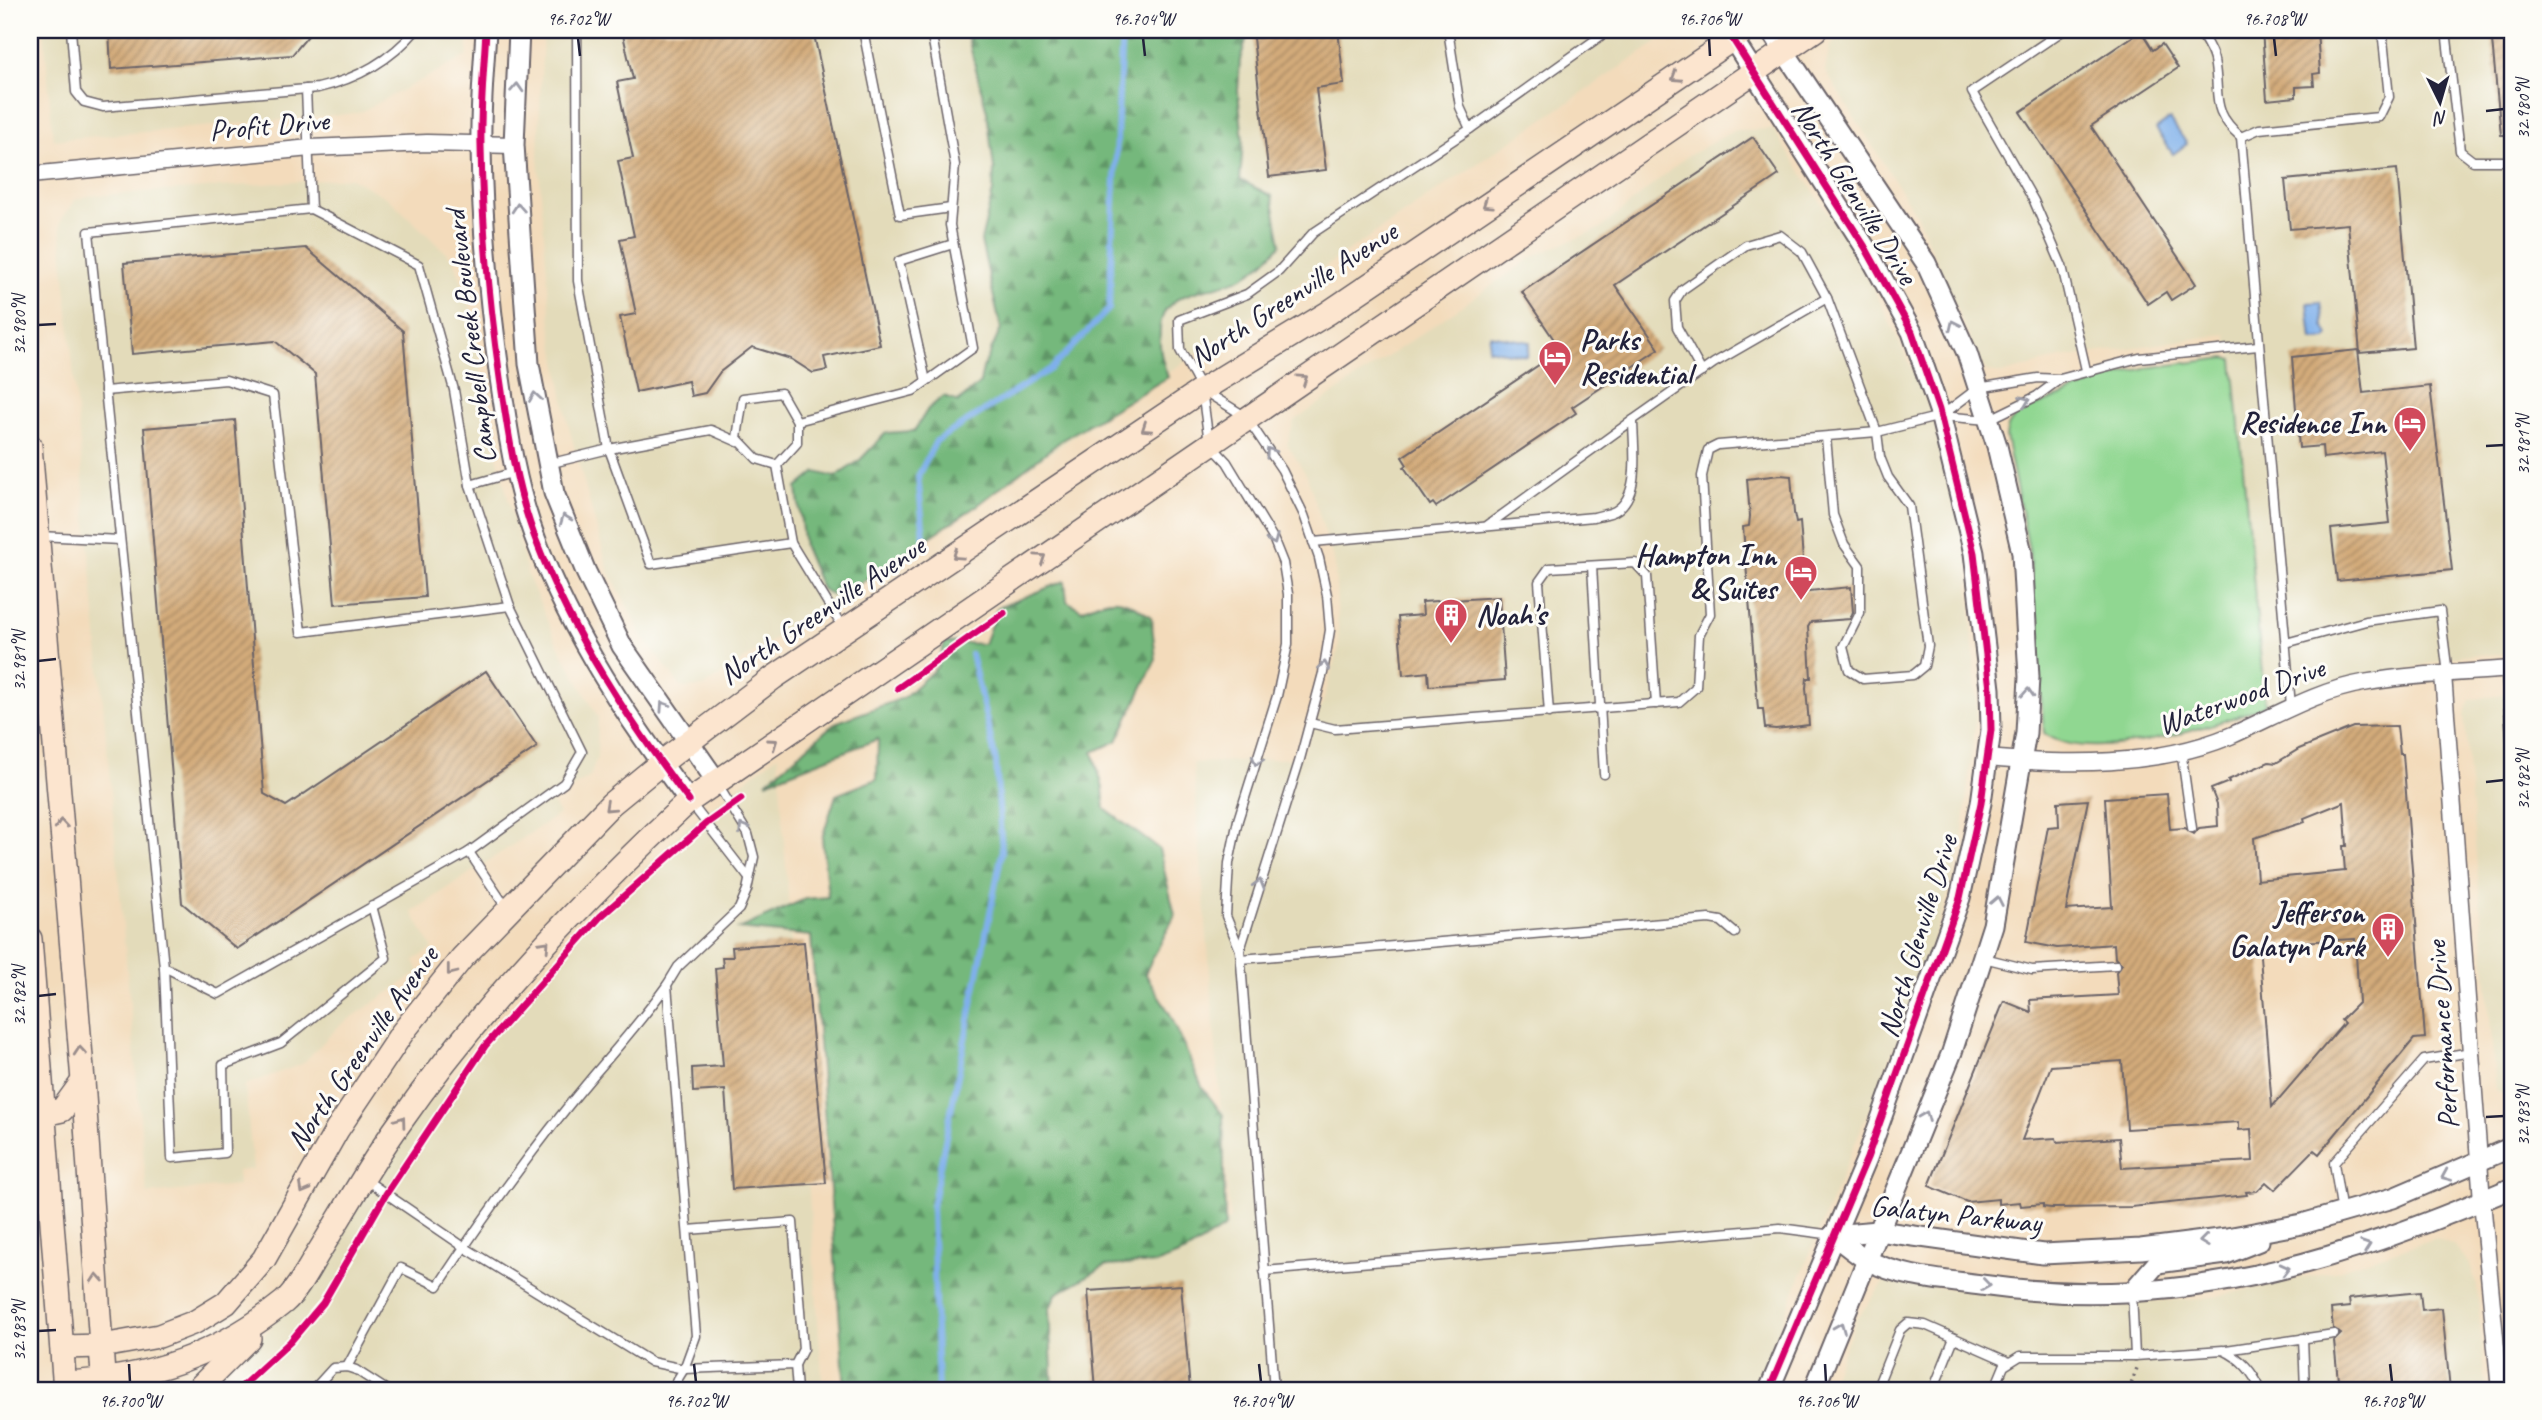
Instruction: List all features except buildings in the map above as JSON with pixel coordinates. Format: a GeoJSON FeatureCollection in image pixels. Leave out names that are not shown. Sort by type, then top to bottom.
{"type":"FeatureCollection","features":[{"type":"Feature","properties":{"kind":"main road"},"geometry":{"type":"LineString","coordinates":[[197,1390],[286,1300],[398,1125],[456,1047],[536,954],[613,872],[690,801],[1815,30]]}},
{"type":"Feature","properties":{"kind":"main road","name":"North Greenville Avenue"},"geometry":{"type":"LineString","coordinates":[[62,1348],[102,1346],[159,1336],[195,1322],[226,1303],[248,1281],[264,1259],[337,1129],[402,1033],[462,958],[611,804],[661,763],[773,678],[1202,390],[1328,313],[1735,33]]}},
{"type":"Feature","properties":{"kind":"main road"},"geometry":{"type":"LineString","coordinates":[[30,446],[33,537],[83,1081],[104,1386]]}},
{"type":"Feature","properties":{"kind":"main road"},"geometry":{"type":"LineString","coordinates":[[30,939],[37,1115],[65,1386],[104,1386],[176,1365],[205,1353],[244,1331],[286,1300]]}},
{"type":"Feature","properties":{"kind":"main road"},"geometry":{"type":"LineString","coordinates":[[37,1115],[62,1110],[83,1081]]}},
{"type":"Feature","properties":{"kind":"street","name":"Campbell Creek Boulevard"},"geometry":{"type":"LineString","coordinates":[[486,30],[481,145],[492,325],[516,472],[536,541],[558,592],[614,694],[690,801]]}},
{"type":"Feature","properties":{"kind":"street","name":"Campbell Creek Boulevard"},"geometry":{"type":"LineString","coordinates":[[519,30],[514,145],[529,364],[554,493],[586,572],[622,646],[717,782]]}},
{"type":"Feature","properties":{"kind":"street","name":"North Glenville Drive"},"geometry":{"type":"LineString","coordinates":[[1770,30],[1926,263],[1968,353],[1988,419],[2022,553],[2029,677],[2021,761],[1993,925],[1952,1052],[1814,1390]]}},
{"type":"Feature","properties":{"kind":"street","name":"North Glenville Drive"},"geometry":{"type":"LineString","coordinates":[[1735,33],[1753,73],[1901,307],[1941,416],[1974,553],[1989,671],[1991,730],[1988,758],[1960,898],[1867,1158],[1769,1390]]}},
{"type":"Feature","properties":{"kind":"street","name":"Profit Drive"},"geometry":{"type":"LineString","coordinates":[[30,175],[310,148],[427,143],[514,145]]}},
{"type":"Feature","properties":{"kind":"street"},"geometry":{"type":"LineString","coordinates":[[516,472],[548,464]]}},
{"type":"Feature","properties":{"kind":"street","name":"Waterwood Drive"},"geometry":{"type":"LineString","coordinates":[[1988,758],[2021,761],[2105,761],[2180,750],[2228,737],[2291,706],[2362,683],[2509,670]]}},
{"type":"Feature","properties":{"kind":"street","name":"Performance Drive"},"geometry":{"type":"LineString","coordinates":[[2445,674],[2482,1201],[2500,1390]]}},
{"type":"Feature","properties":{"kind":"street","name":"Galatyn Parkway"},"geometry":{"type":"LineString","coordinates":[[1833,1235],[1878,1231],[2043,1254],[2141,1249],[2227,1238],[2302,1224],[2393,1198],[2512,1147]]}},
{"type":"Feature","properties":{"kind":"street","name":"Galatyn Parkway"},"geometry":{"type":"LineString","coordinates":[[1833,1235],[1868,1260],[1919,1276],[2010,1289],[2132,1293],[2190,1287],[2311,1263],[2419,1228],[2512,1188]]}},
{"type":"Feature","properties":{"kind":"street"},"geometry":{"type":"LineString","coordinates":[[2132,1293],[2157,1264],[2226,1254],[2302,1224]]}},
{"type":"Feature","properties":{"kind":"lane"},"geometry":{"type":"LineString","coordinates":[[71,30],[76,92],[79,98],[92,106],[306,89],[338,83],[364,72],[404,45],[416,30]]}},
{"type":"Feature","properties":{"kind":"lane"},"geometry":{"type":"LineString","coordinates":[[578,30],[578,281],[609,449],[651,564],[791,543]]}},
{"type":"Feature","properties":{"kind":"lane"},"geometry":{"type":"LineString","coordinates":[[863,30],[900,215],[951,208]]}},
{"type":"Feature","properties":{"kind":"lane"},"geometry":{"type":"LineString","coordinates":[[797,421],[913,391],[973,348],[950,225],[955,165],[930,30]]}},
{"type":"Feature","properties":{"kind":"lane"},"geometry":{"type":"LineString","coordinates":[[1448,30],[1460,107],[1470,129]]}},
{"type":"Feature","properties":{"kind":"lane"},"geometry":{"type":"LineString","coordinates":[[1274,1390],[1241,955],[1226,916],[1229,863],[1238,820],[1277,696],[1286,657],[1288,594],[1273,538],[1247,491],[1209,443],[1202,390],[1180,350],[1179,320],[1247,294],[1279,271],[1313,233],[1470,129],[1609,30]]}},
{"type":"Feature","properties":{"kind":"lane"},"geometry":{"type":"LineString","coordinates":[[2064,30],[1972,92],[2034,201],[2062,267],[2086,370]]}},
{"type":"Feature","properties":{"kind":"lane"},"geometry":{"type":"LineString","coordinates":[[2199,30],[2214,58],[2217,101],[2224,122],[2241,137],[2291,706]]}},
{"type":"Feature","properties":{"kind":"lane"},"geometry":{"type":"LineString","coordinates":[[2241,137],[2259,130],[2379,117],[2389,97],[2382,30]]}},
{"type":"Feature","properties":{"kind":"lane"},"geometry":{"type":"LineString","coordinates":[[2446,30],[2460,151],[2473,161],[2512,161]]}},
{"type":"Feature","properties":{"kind":"lane"},"geometry":{"type":"LineString","coordinates":[[306,89],[311,209]]}},
{"type":"Feature","properties":{"kind":"lane"},"geometry":{"type":"LineString","coordinates":[[164,967],[218,994],[372,906],[469,852],[564,783],[582,752],[510,606],[470,485],[454,390],[419,265],[311,209],[89,232],[164,967],[172,1158],[225,1153],[223,1065],[281,1043],[386,958],[372,906]]}},
{"type":"Feature","properties":{"kind":"lane"},"geometry":{"type":"LineString","coordinates":[[1702,372],[1676,327],[1675,301],[1682,290],[1746,246],[1780,236],[1802,252],[1827,298],[1877,432],[1880,457],[1888,477],[1909,506],[1921,578],[1927,653],[1924,666],[1913,675],[1863,679],[1854,676],[1844,659],[1843,647],[1860,613],[1860,566],[1844,544],[1833,515],[1826,437]]}},
{"type":"Feature","properties":{"kind":"lane"},"geometry":{"type":"LineString","coordinates":[[926,381],[899,261],[953,244]]}},
{"type":"Feature","properties":{"kind":"lane"},"geometry":{"type":"LineString","coordinates":[[1488,525],[1702,372],[1827,298]]}},
{"type":"Feature","properties":{"kind":"lane"},"geometry":{"type":"LineString","coordinates":[[1310,723],[1335,729],[1679,702],[1696,687],[1699,677],[1699,635],[1710,614],[1702,476],[1709,450],[1718,444],[1877,432],[1941,416],[1988,419],[2037,396],[2060,379],[2086,370],[2139,358],[2258,346]]}},
{"type":"Feature","properties":{"kind":"lane"},"geometry":{"type":"LineString","coordinates":[[1941,416],[1978,388],[2038,378],[2060,379]]}},
{"type":"Feature","properties":{"kind":"lane"},"geometry":{"type":"LineString","coordinates":[[105,391],[226,380],[273,396],[301,632],[510,606]]}},
{"type":"Feature","properties":{"kind":"lane"},"geometry":{"type":"LineString","coordinates":[[1202,390],[1247,417],[1282,470],[1313,542],[1327,596],[1329,630],[1323,673],[1241,955]]}},
{"type":"Feature","properties":{"kind":"lane"},"geometry":{"type":"LineString","coordinates":[[781,393],[797,421],[797,443],[777,466],[757,459],[737,438],[743,398],[781,393]]}},
{"type":"Feature","properties":{"kind":"lane"},"geometry":{"type":"LineString","coordinates":[[1313,542],[1594,517],[1615,511],[1627,499],[1633,476],[1633,420]]}},
{"type":"Feature","properties":{"kind":"lane"},"geometry":{"type":"LineString","coordinates":[[548,464],[609,449],[711,430],[741,443]]}},
{"type":"Feature","properties":{"kind":"lane"},"geometry":{"type":"LineString","coordinates":[[777,466],[791,543],[845,631]]}},
{"type":"Feature","properties":{"kind":"lane"},"geometry":{"type":"LineString","coordinates":[[470,485],[516,472]]}},
{"type":"Feature","properties":{"kind":"lane"},"geometry":{"type":"LineString","coordinates":[[33,537],[120,540]]}},
{"type":"Feature","properties":{"kind":"lane"},"geometry":{"type":"LineString","coordinates":[[1549,713],[1539,582],[1549,568],[1635,563],[1647,576],[1656,704]]}},
{"type":"Feature","properties":{"kind":"lane"},"geometry":{"type":"LineString","coordinates":[[1592,566],[1604,774]]}},
{"type":"Feature","properties":{"kind":"lane"},"geometry":{"type":"LineString","coordinates":[[2286,643],[2366,621],[2440,611],[2445,674]]}},
{"type":"Feature","properties":{"kind":"lane"},"geometry":{"type":"LineString","coordinates":[[2509,670],[2512,748]]}},
{"type":"Feature","properties":{"kind":"lane"},"geometry":{"type":"LineString","coordinates":[[2180,750],[2192,828]]}},
{"type":"Feature","properties":{"kind":"lane"},"geometry":{"type":"LineString","coordinates":[[347,1367],[401,1268],[438,1286],[464,1247],[592,1077],[642,1022],[678,967],[739,909],[747,890],[754,857],[748,834],[717,782]]}},
{"type":"Feature","properties":{"kind":"lane"},"geometry":{"type":"LineString","coordinates":[[690,801],[748,877]]}},
{"type":"Feature","properties":{"kind":"lane"},"geometry":{"type":"LineString","coordinates":[[469,852],[508,909]]}},
{"type":"Feature","properties":{"kind":"lane"},"geometry":{"type":"LineString","coordinates":[[1241,955],[1709,919],[1729,925],[1735,933]]}},
{"type":"Feature","properties":{"kind":"lane"},"geometry":{"type":"LineString","coordinates":[[1982,957],[2032,970],[2116,965]]}},
{"type":"Feature","properties":{"kind":"lane"},"geometry":{"type":"LineString","coordinates":[[667,985],[696,1336],[684,1368],[671,1390]]}},
{"type":"Feature","properties":{"kind":"lane"},"geometry":{"type":"LineString","coordinates":[[2342,1213],[2334,1163],[2424,1060],[2471,1052]]}},
{"type":"Feature","properties":{"kind":"lane"},"geometry":{"type":"LineString","coordinates":[[364,1178],[464,1247],[651,1362],[684,1368],[795,1365]]}},
{"type":"Feature","properties":{"kind":"lane"},"geometry":{"type":"LineString","coordinates":[[688,1230],[793,1222],[803,1349],[795,1365],[797,1390]]}},
{"type":"Feature","properties":{"kind":"lane"},"geometry":{"type":"LineString","coordinates":[[1264,1271],[1780,1228],[1833,1235]]}},
{"type":"Feature","properties":{"kind":"lane"},"geometry":{"type":"LineString","coordinates":[[2132,1293],[2136,1356]]}},
{"type":"Feature","properties":{"kind":"lane"},"geometry":{"type":"LineString","coordinates":[[1876,1390],[1904,1326],[1911,1323],[1925,1325],[2009,1362]]}},
{"type":"Feature","properties":{"kind":"lane"},"geometry":{"type":"LineString","coordinates":[[1994,1390],[2009,1362],[2020,1356],[2136,1356],[2223,1350],[2334,1334]]}},
{"type":"Feature","properties":{"kind":"lane"},"geometry":{"type":"LineString","coordinates":[[1933,1390],[1954,1338]]}},
{"type":"Feature","properties":{"kind":"lane"},"geometry":{"type":"LineString","coordinates":[[2303,1338],[2305,1390]]}},
{"type":"Feature","properties":{"kind":"lane"},"geometry":{"type":"LineString","coordinates":[[2223,1350],[2234,1355],[2252,1371],[2261,1390]]}},
{"type":"Feature","properties":{"kind":"lane"},"geometry":{"type":"LineString","coordinates":[[313,1390],[332,1368],[347,1367],[387,1390]]}},
{"type":"Feature","properties":{"kind":"path"},"geometry":{"type":"LineString","coordinates":[[2129,1390],[2137,1368],[2136,1356]]}},
{"type":"Feature","properties":{"kind":"shaded area"},"geometry":{"type":"Polygon","coordinates":[[[44,30],[469,30],[467,56],[359,113],[53,140],[44,30]]]}},
{"type":"Feature","properties":{"kind":"shaded area"},"geometry":{"type":"Polygon","coordinates":[[[543,30],[1658,30],[1656,43],[739,663],[703,687],[682,688],[643,637],[608,569],[568,424],[551,326],[538,155],[543,30]]]}},
{"type":"Feature","properties":{"kind":"shaded area"},"geometry":{"type":"Polygon","coordinates":[[[1850,30],[2512,30],[2512,654],[2463,655],[2265,705],[2233,360],[2226,334],[2060,358],[2001,374],[1987,371],[1980,363],[1917,216],[1825,71],[1830,46],[1850,30]]]}},
{"type":"Feature","properties":{"kind":"shaded area"},"geometry":{"type":"Polygon","coordinates":[[[1773,129],[1864,268],[1922,390],[1954,473],[1968,562],[1977,708],[1960,855],[1917,992],[1754,1390],[1041,1390],[1054,1247],[1230,1220],[1193,763],[1301,758],[1323,702],[1339,647],[1335,565],[1307,476],[1287,444],[1294,421],[1536,255],[1601,228],[1686,157],[1735,130],[1773,129]]]}},
{"type":"Feature","properties":{"kind":"shaded area"},"geometry":{"type":"Polygon","coordinates":[[[351,178],[389,199],[454,260],[469,300],[493,440],[528,576],[558,645],[598,717],[597,758],[590,777],[551,801],[559,814],[412,912],[433,949],[414,960],[419,972],[339,1026],[302,1064],[245,1085],[253,1169],[237,1171],[238,1185],[147,1194],[60,222],[75,200],[88,196],[351,178]]]}},
{"type":"Feature","properties":{"kind":"shaded area"},"geometry":{"type":"Polygon","coordinates":[[[2512,692],[2512,1100],[2496,1091],[2464,714],[2470,700],[2512,692]]]}},
{"type":"Feature","properties":{"kind":"shaded area"},"geometry":{"type":"Polygon","coordinates":[[[778,755],[823,1390],[217,1390],[310,1281],[403,1134],[579,933],[688,825],[778,755]]]}},
{"type":"Feature","properties":{"kind":"shaded area"},"geometry":{"type":"Polygon","coordinates":[[[2436,1238],[2455,1246],[2470,1264],[2477,1286],[2485,1390],[1827,1390],[1857,1318],[1886,1280],[2066,1304],[2204,1299],[2338,1270],[2436,1238]]]}},
{"type":"Feature","properties":{"kind":"green space"},"geometry":{"type":"Polygon","coordinates":[[[966,30],[1249,30],[1240,60],[1238,91],[1243,141],[1240,180],[1272,196],[1281,244],[1264,262],[1245,276],[1192,293],[1170,305],[1163,315],[1160,329],[1161,353],[1168,377],[1062,440],[978,505],[838,598],[822,589],[804,547],[797,488],[816,472],[835,477],[859,461],[886,433],[914,431],[928,409],[944,396],[958,402],[980,383],[983,368],[1001,329],[981,241],[993,191],[994,169],[987,112],[966,30]]]}},
{"type":"Feature","properties":{"kind":"green space"},"geometry":{"type":"Polygon","coordinates":[[[2226,358],[2233,360],[2265,705],[2186,732],[2121,745],[2090,746],[2064,742],[2044,733],[2029,550],[2006,437],[2009,425],[2023,411],[2105,379],[2145,368],[2226,358]]]}},
{"type":"Feature","properties":{"kind":"green space"},"geometry":{"type":"Polygon","coordinates":[[[1065,581],[1067,601],[1082,610],[1102,602],[1117,600],[1132,605],[1151,617],[1156,659],[1117,741],[1093,752],[1103,788],[1105,809],[1159,849],[1175,915],[1145,973],[1170,1014],[1202,1087],[1223,1115],[1225,1227],[1186,1252],[1158,1263],[1105,1266],[1056,1294],[1049,1310],[1053,1390],[845,1390],[811,936],[739,929],[805,899],[828,897],[822,838],[836,795],[877,779],[878,739],[766,782],[835,723],[903,698],[937,667],[945,642],[984,644],[997,608],[1065,581]]]}},
{"type":"Feature","properties":{"kind":"water"},"geometry":{"type":"Polygon","coordinates":[[[2170,119],[2187,144],[2173,154],[2156,129],[2170,119]]]}},
{"type":"Feature","properties":{"kind":"water"},"geometry":{"type":"Polygon","coordinates":[[[2321,302],[2324,326],[2329,335],[2326,339],[2312,340],[2308,303],[2321,302]]]}},
{"type":"Feature","properties":{"kind":"water"},"geometry":{"type":"Polygon","coordinates":[[[1490,335],[1530,342],[1527,356],[1488,349],[1490,335]]]}},
{"type":"Feature","properties":{"kind":"waterway"},"geometry":{"type":"LineString","coordinates":[[924,538],[918,476],[936,441],[1052,368],[1109,309],[1122,30]]}},
{"type":"Feature","properties":{"kind":"waterway"},"geometry":{"type":"LineString","coordinates":[[938,1390],[932,1207],[1002,852],[996,761],[971,654]]}},
{"type":"Feature","properties":{"kind":"cycle path"},"geometry":{"type":"LineString","coordinates":[[486,30],[481,131],[487,262],[506,420],[523,503],[551,578],[585,645],[624,709],[689,801]]}},
{"type":"Feature","properties":{"kind":"cycle path"},"geometry":{"type":"LineString","coordinates":[[1727,30],[1865,247],[1912,332],[1939,410],[1974,553],[1990,689],[1991,730],[1981,803],[1960,898],[1867,1158],[1769,1390]]}},
{"type":"Feature","properties":{"kind":"cycle path"},"geometry":{"type":"LineString","coordinates":[[898,688],[1004,613]]}},
{"type":"Feature","properties":{"kind":"cycle path"},"geometry":{"type":"LineString","coordinates":[[238,1390],[290,1342],[323,1303],[386,1194],[485,1046],[600,917],[707,823],[741,799]]}},
{"type":"Feature","properties":{"kind":"place","name":"Parks Residential"},"geometry":{"type":"Point","coordinates":[1555,387]}},
{"type":"Feature","properties":{"kind":"place","name":"Residence Inn"},"geometry":{"type":"Point","coordinates":[2410,453]}},
{"type":"Feature","properties":{"kind":"place","name":"Hampton Inn & Suites"},"geometry":{"type":"Point","coordinates":[1801,602]}},
{"type":"Feature","properties":{"kind":"place","name":"Noah's"},"geometry":{"type":"Point","coordinates":[1451,645]}},
{"type":"Feature","properties":{"kind":"place","name":"Jefferson Galatyn Park"},"geometry":{"type":"Point","coordinates":[2388,959]}}]}
